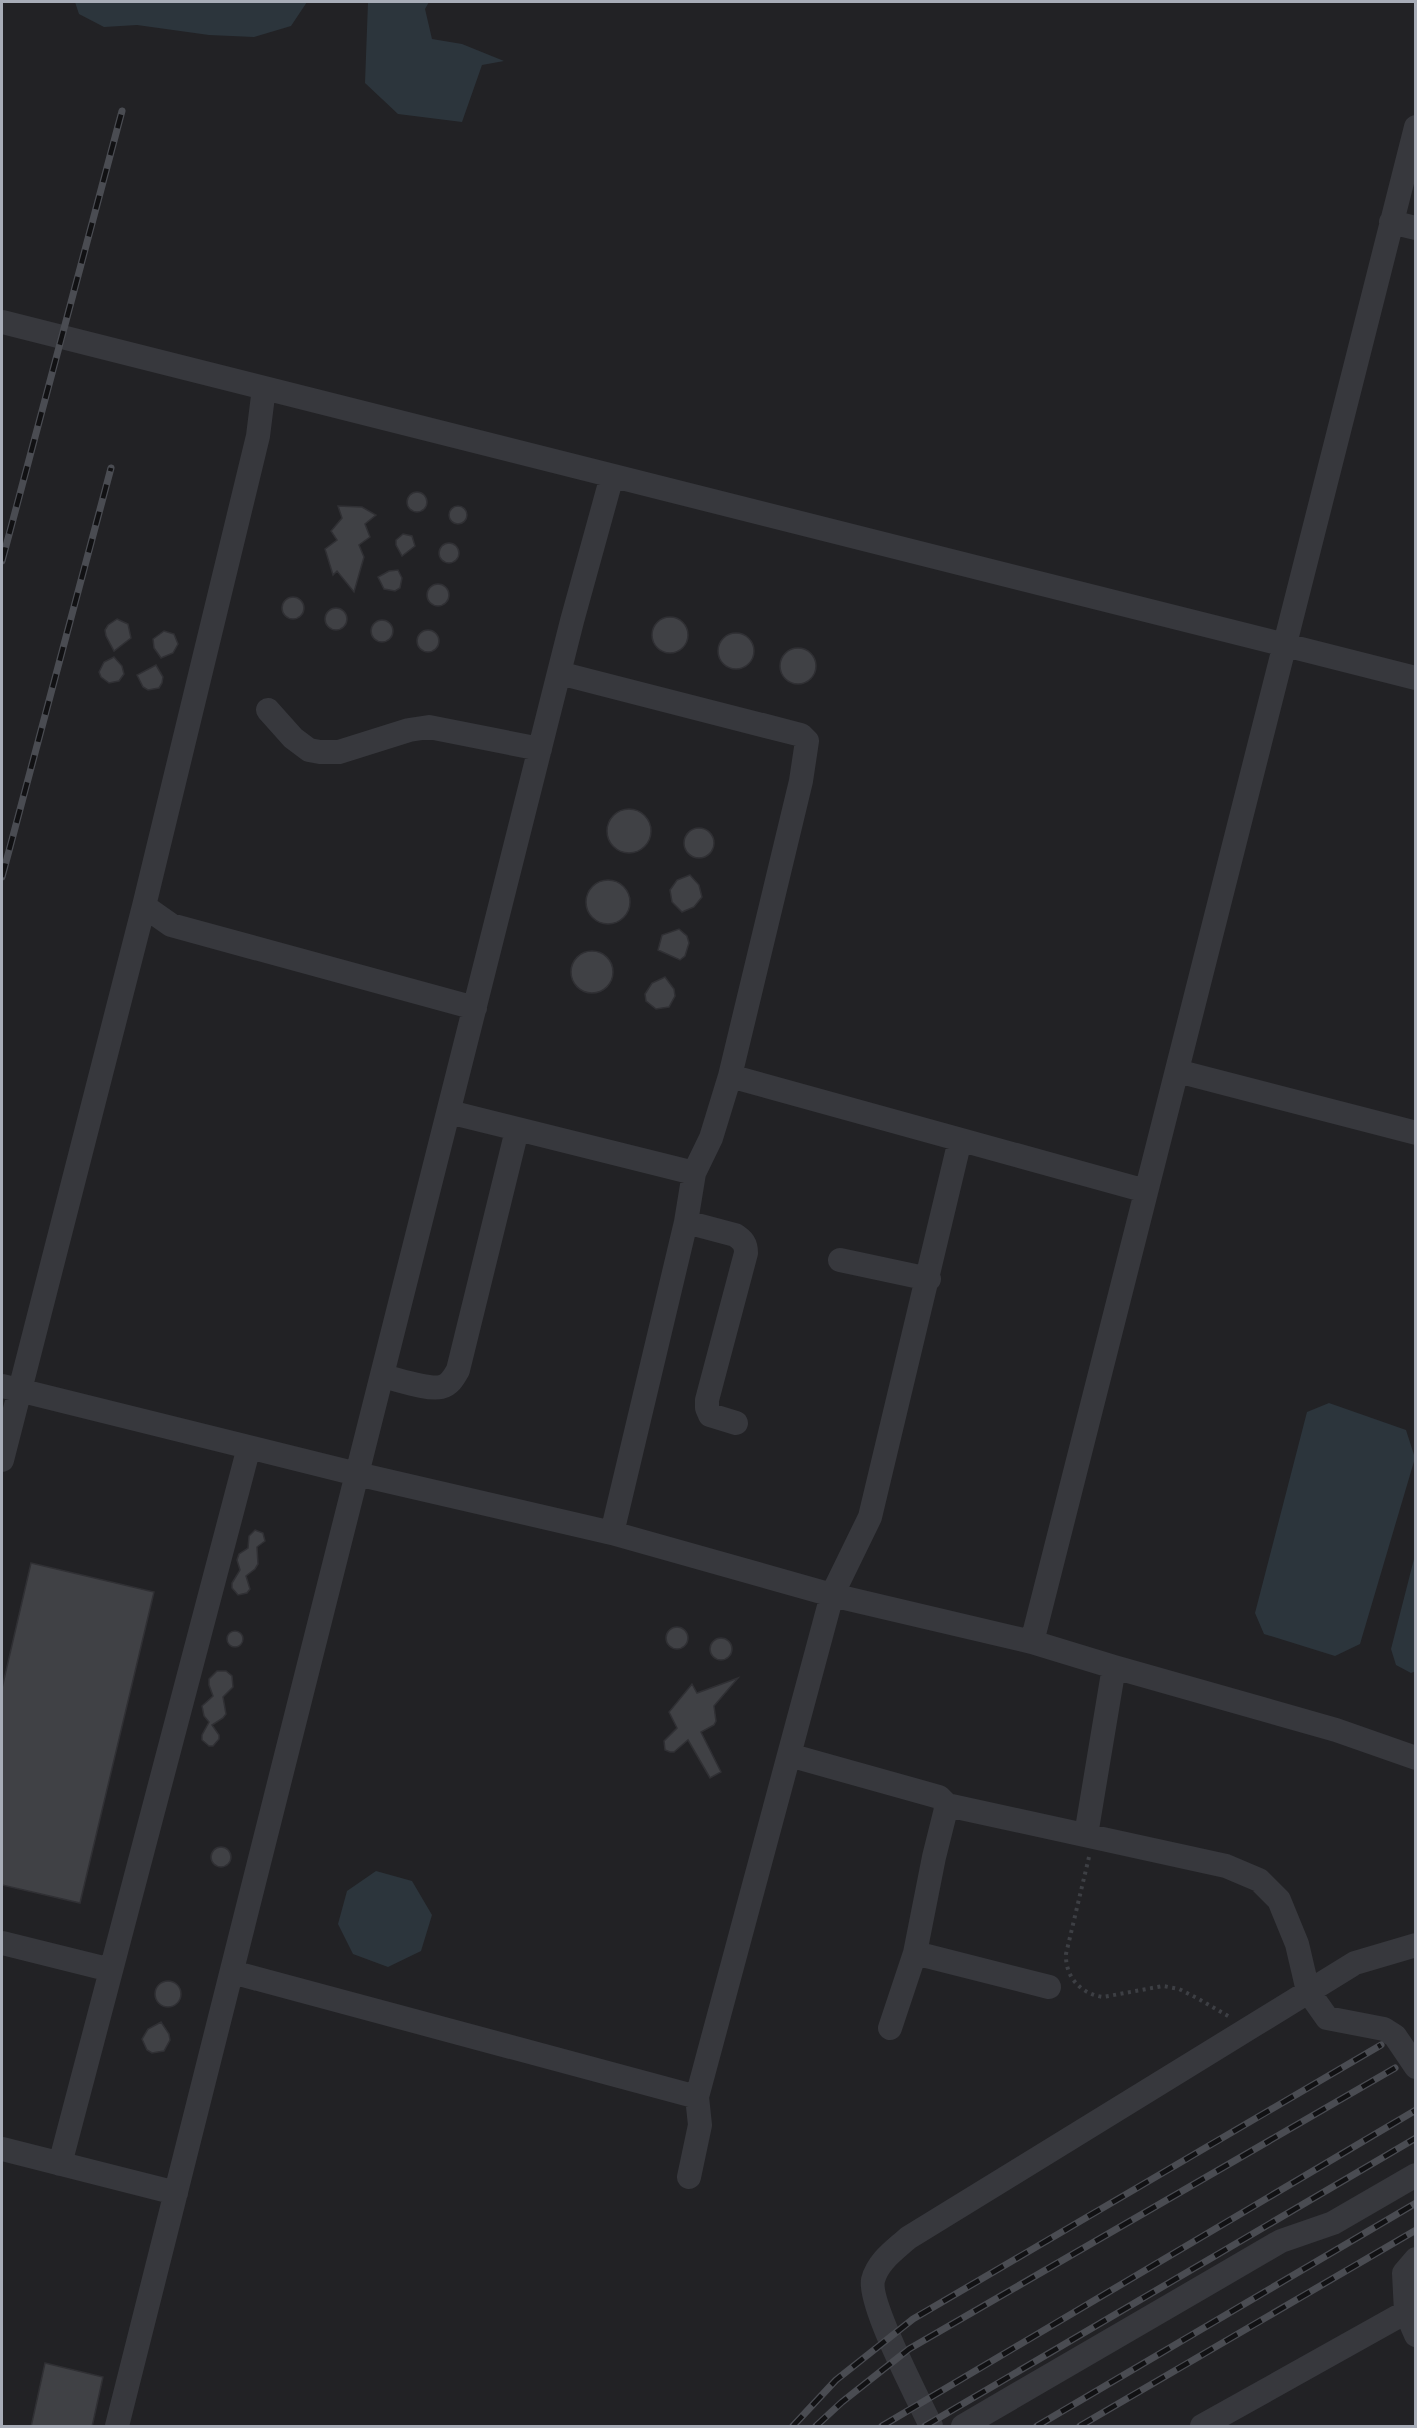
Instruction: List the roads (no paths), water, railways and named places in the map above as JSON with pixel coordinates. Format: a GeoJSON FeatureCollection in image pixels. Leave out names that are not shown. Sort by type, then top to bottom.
{"type":"FeatureCollection","features":[{"type":"Feature","properties":{"kind":"lane"},"geometry":{"type":"LineString","coordinates":[[1032,1642],[1416,127]]}},
{"type":"Feature","properties":{"kind":"lane"},"geometry":{"type":"LineString","coordinates":[[1391,222],[1416,228]]}},
{"type":"Feature","properties":{"kind":"lane"},"geometry":{"type":"LineString","coordinates":[[2,322],[1416,678]]}},
{"type":"Feature","properties":{"kind":"lane"},"geometry":{"type":"LineString","coordinates":[[2,1460],[10,1388],[144,906],[258,436],[264,388]]}},
{"type":"Feature","properties":{"kind":"lane"},"geometry":{"type":"LineString","coordinates":[[117,2427],[540,749],[612,476]]}},
{"type":"Feature","properties":{"kind":"lane"},"geometry":{"type":"LineString","coordinates":[[560,673],[801,735],[807,741],[801,781],[730,1076],[711,1138],[694,1173],[686,1222],[612,1533]]}},
{"type":"Feature","properties":{"kind":"lane"},"geometry":{"type":"LineString","coordinates":[[268,710],[293,738],[309,750],[321,753],[339,752],[409,730],[429,727],[540,749]]}},
{"type":"Feature","properties":{"kind":"lane"},"geometry":{"type":"LineString","coordinates":[[144,906],[171,925],[475,1008]]}},
{"type":"Feature","properties":{"kind":"lane"},"geometry":{"type":"LineString","coordinates":[[1177,1071],[1416,1133]]}},
{"type":"Feature","properties":{"kind":"lane"},"geometry":{"type":"LineString","coordinates":[[730,1076],[1146,1191]]}},
{"type":"Feature","properties":{"kind":"lane"},"geometry":{"type":"LineString","coordinates":[[449,1112],[694,1173]]}},
{"type":"Feature","properties":{"kind":"lane"},"geometry":{"type":"LineString","coordinates":[[382,1376],[430,1387],[442,1387],[453,1381],[458,1370],[517,1130]]}},
{"type":"Feature","properties":{"kind":"lane"},"geometry":{"type":"LineString","coordinates":[[688,2177],[700,2125],[697,2097],[832,1595],[870,1517],[929,1279],[960,1140]]}},
{"type":"Feature","properties":{"kind":"lane"},"geometry":{"type":"LineString","coordinates":[[686,1222],[735,1235],[746,1245],[707,1400],[710,1415],[736,1423]]}},
{"type":"Feature","properties":{"kind":"lane"},"geometry":{"type":"LineString","coordinates":[[840,1260],[929,1279]]}},
{"type":"Feature","properties":{"kind":"lane"},"geometry":{"type":"LineString","coordinates":[[10,1388],[357,1474],[612,1533],[832,1595],[1032,1642],[1336,1730],[1416,1758]]}},
{"type":"Feature","properties":{"kind":"lane"},"geometry":{"type":"LineString","coordinates":[[60,2164],[249,1447]]}},
{"type":"Feature","properties":{"kind":"lane"},"geometry":{"type":"LineString","coordinates":[[1086,1835],[1114,1667]]}},
{"type":"Feature","properties":{"kind":"lane"},"geometry":{"type":"LineString","coordinates":[[789,1755],[939,1797],[947,1805],[1226,1866],[1259,1880],[1279,1900],[1297,1944],[1308,1991],[1327,2018],[1384,2029],[1395,2036],[1416,2067]]}},
{"type":"Feature","properties":{"kind":"lane"},"geometry":{"type":"LineString","coordinates":[[890,2028],[915,1953],[947,1805]]}},
{"type":"Feature","properties":{"kind":"lane"},"geometry":{"type":"LineString","coordinates":[[2,1943],[111,1970]]}},
{"type":"Feature","properties":{"kind":"lane"},"geometry":{"type":"LineString","coordinates":[[931,2427],[876,2306],[873,2281],[883,2260],[908,2238],[1355,1963],[1416,1945]]}},
{"type":"Feature","properties":{"kind":"lane"},"geometry":{"type":"LineString","coordinates":[[915,1953],[1049,1987]]}},
{"type":"Feature","properties":{"kind":"lane"},"geometry":{"type":"LineString","coordinates":[[232,1972],[697,2097]]}},
{"type":"Feature","properties":{"kind":"lane"},"geometry":{"type":"LineString","coordinates":[[2,2149],[176,2193]]}},
{"type":"Feature","properties":{"kind":"lane"},"geometry":{"type":"LineString","coordinates":[[963,2427],[1281,2241],[1333,2223],[1416,2175]]}},
{"type":"Feature","properties":{"kind":"lane"},"geometry":{"type":"LineString","coordinates":[[1416,2259],[1404,2273],[1416,2335]]}},
{"type":"Feature","properties":{"kind":"lane"},"geometry":{"type":"LineString","coordinates":[[1202,2427],[1411,2312]]}},
{"type":"Feature","properties":{"kind":"railway"},"geometry":{"type":"LineString","coordinates":[[2,561],[122,111]]}},
{"type":"Feature","properties":{"kind":"railway"},"geometry":{"type":"LineString","coordinates":[[2,877],[111,468]]}},
{"type":"Feature","properties":{"kind":"railway"},"geometry":{"type":"LineString","coordinates":[[793,2426],[836,2380],[913,2319],[1381,2045]]}},
{"type":"Feature","properties":{"kind":"railway"},"geometry":{"type":"LineString","coordinates":[[816,2426],[842,2402],[909,2349],[1395,2068]]}},
{"type":"Feature","properties":{"kind":"railway"},"geometry":{"type":"LineString","coordinates":[[882,2426],[1416,2110]]}},
{"type":"Feature","properties":{"kind":"railway"},"geometry":{"type":"LineString","coordinates":[[925,2426],[1416,2138]]}},
{"type":"Feature","properties":{"kind":"railway"},"geometry":{"type":"LineString","coordinates":[[1037,2426],[1416,2203]]}},
{"type":"Feature","properties":{"kind":"railway"},"geometry":{"type":"LineString","coordinates":[[1080,2426],[1416,2230]]}}]}
